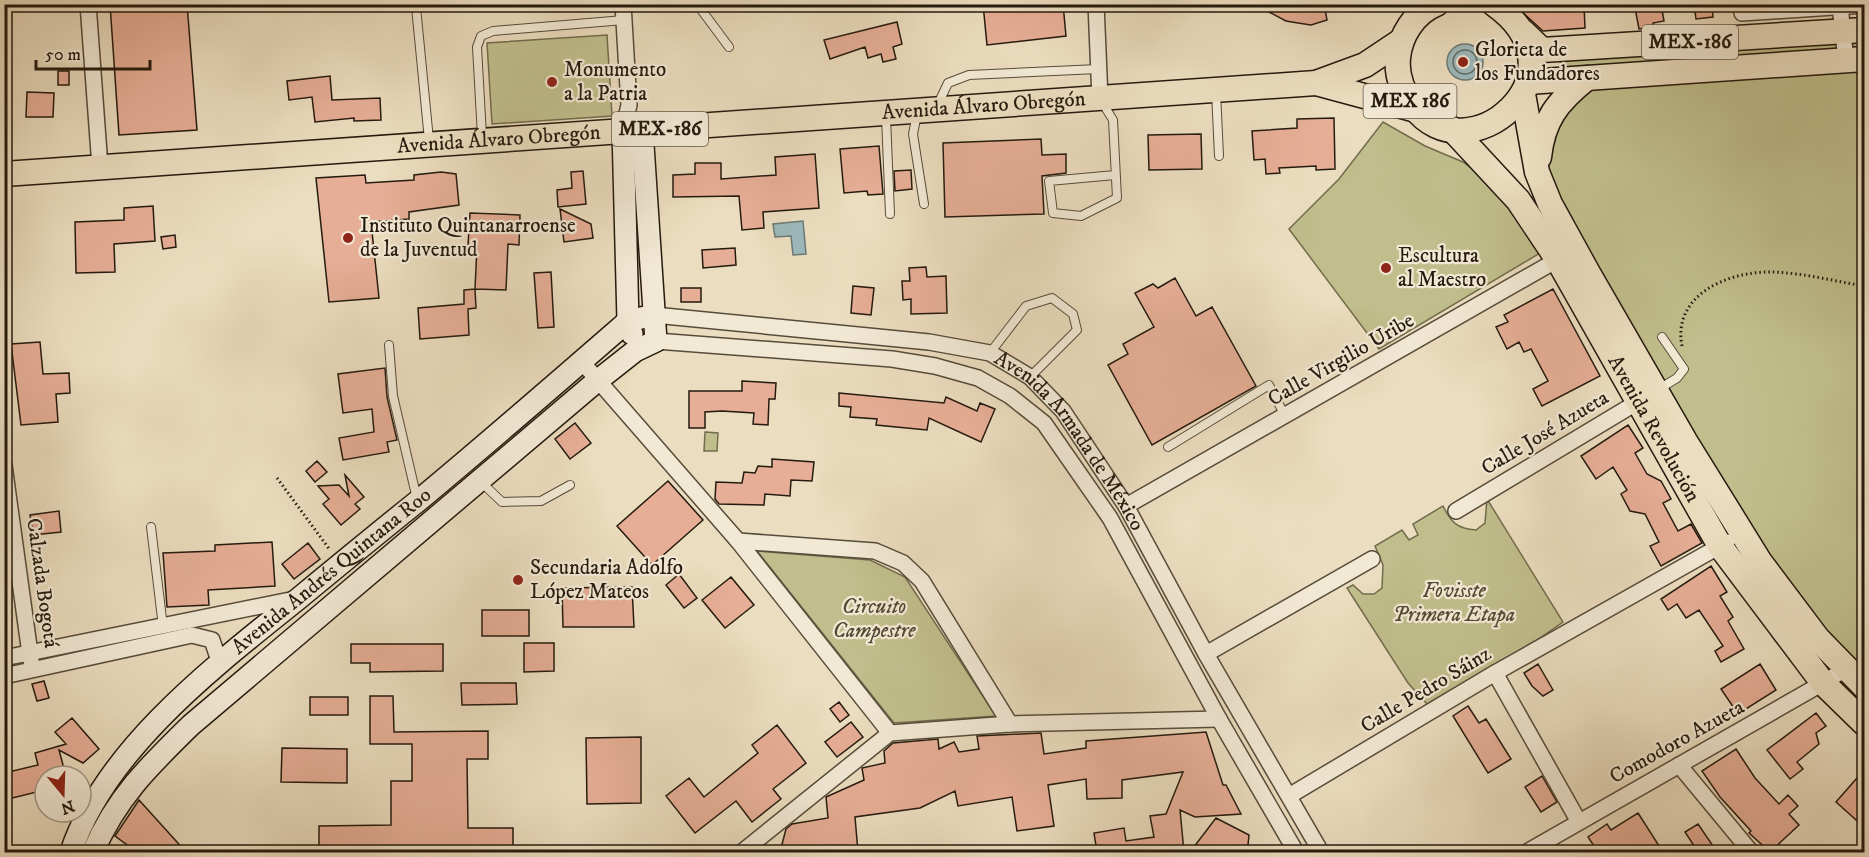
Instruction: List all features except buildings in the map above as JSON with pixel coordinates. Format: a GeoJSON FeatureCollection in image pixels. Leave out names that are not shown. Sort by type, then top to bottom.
{"type":"FeatureCollection","features":[{"type":"Feature","properties":{"kind":"main road","name":"Avenida Álvaro Obregón"},"geometry":{"type":"LineString","coordinates":[[4,174],[1316,83],[1365,65],[1411,22],[1436,4]]}},
{"type":"Feature","properties":{"kind":"main road","name":"MEX-186"},"geometry":{"type":"LineString","coordinates":[[1508,14],[1542,50],[1854,31]]}},
{"type":"Feature","properties":{"kind":"main road"},"geometry":{"type":"LineString","coordinates":[[1508,14],[1529,47],[1530,64],[1526,88]]}},
{"type":"Feature","properties":{"kind":"main road","name":"Avenida Álvaro Obregón"},"geometry":{"type":"LineString","coordinates":[[1411,22],[1398,59],[1399,78],[1405,95],[1416,110],[1433,122],[1452,129],[1473,129],[1494,123],[1510,111],[1526,88]]}},
{"type":"Feature","properties":{"kind":"main road","name":"MEX-186"},"geometry":{"type":"LineString","coordinates":[[1526,88],[1587,78],[1855,59]]}},
{"type":"Feature","properties":{"kind":"main road"},"geometry":{"type":"LineString","coordinates":[[1537,172],[1542,131],[1567,93],[1587,78]]}},
{"type":"Feature","properties":{"kind":"main road","name":"Avenida Álvaro Obregón"},"geometry":{"type":"LineString","coordinates":[[1316,83],[1416,110]]}},
{"type":"Feature","properties":{"kind":"main road","name":"Avenida Revolución"},"geometry":{"type":"LineString","coordinates":[[1526,88],[1537,172],[1567,255],[1648,396],[1720,546],[1823,683],[1864,723]]}},
{"type":"Feature","properties":{"kind":"main road","name":"Avenida Revolución"},"geometry":{"type":"LineString","coordinates":[[1452,129],[1567,255]]}},
{"type":"Feature","properties":{"kind":"main road"},"geometry":{"type":"LineString","coordinates":[[633,131],[656,341]]}},
{"type":"Feature","properties":{"kind":"main road"},"geometry":{"type":"LineString","coordinates":[[633,131],[628,321],[635,351]]}},
{"type":"Feature","properties":{"kind":"main road","name":"Avenida Armada de México"},"geometry":{"type":"LineString","coordinates":[[628,321],[654,315]]}},
{"type":"Feature","properties":{"kind":"main road","name":"Avenida Andrés Quintana Roo"},"geometry":{"type":"LineString","coordinates":[[71,852],[80,824],[105,784],[132,749],[219,661],[417,501],[628,321]]}},
{"type":"Feature","properties":{"kind":"main road","name":"Avenida Andrés Quintana Roo"},"geometry":{"type":"LineString","coordinates":[[93,852],[106,822],[136,779],[217,701],[597,381],[635,351],[656,341]]}},
{"type":"Feature","properties":{"kind":"main road","name":"Avenida Revolución"},"geometry":{"type":"LineString","coordinates":[[1648,396],[1784,597],[1818,639],[1864,686]]}},
{"type":"Feature","properties":{"kind":"main road"},"geometry":{"type":"LineString","coordinates":[[198,683],[217,701]]}},
{"type":"Feature","properties":{"kind":"street"},"geometry":{"type":"LineString","coordinates":[[88,4],[100,167]]}},
{"type":"Feature","properties":{"kind":"street"},"geometry":{"type":"LineString","coordinates":[[623,4],[629,105],[633,131]]}},
{"type":"Feature","properties":{"kind":"street"},"geometry":{"type":"LineString","coordinates":[[1096,4],[1100,99]]}},
{"type":"Feature","properties":{"kind":"street"},"geometry":{"type":"LineString","coordinates":[[1751,39],[1749,9],[1864,5]]}},
{"type":"Feature","properties":{"kind":"street"},"geometry":{"type":"LineString","coordinates":[[1840,6],[1854,31],[1855,59]]}},
{"type":"Feature","properties":{"kind":"street","name":"Calle Virgilio Uribe"},"geometry":{"type":"LineString","coordinates":[[1126,506],[1567,255]]}},
{"type":"Feature","properties":{"kind":"street","name":"Avenida Armada de México"},"geometry":{"type":"LineString","coordinates":[[654,315],[870,334],[990,353],[1030,377],[1063,411],[1126,506],[1206,654],[1321,852]]}},
{"type":"Feature","properties":{"kind":"street","name":"Avenida Armada de México"},"geometry":{"type":"LineString","coordinates":[[656,341],[924,364],[978,378],[1010,396],[1044,423],[1110,518],[1219,719],[1296,852]]}},
{"type":"Feature","properties":{"kind":"street"},"geometry":{"type":"LineString","coordinates":[[582,362],[738,541],[890,733]]}},
{"type":"Feature","properties":{"kind":"street","name":"Calle José Azueta"},"geometry":{"type":"LineString","coordinates":[[1455,510],[1648,396]]}},
{"type":"Feature","properties":{"kind":"street","name":"Calzada Bogotá"},"geometry":{"type":"LineString","coordinates":[[4,465],[32,670]]}},
{"type":"Feature","properties":{"kind":"street","name":"Calle Pedro Sáinz"},"geometry":{"type":"LineString","coordinates":[[1289,796],[1495,673],[1741,533]]}},
{"type":"Feature","properties":{"kind":"street"},"geometry":{"type":"LineString","coordinates":[[738,541],[875,551],[903,563],[922,581],[1010,724]]}},
{"type":"Feature","properties":{"kind":"street"},"geometry":{"type":"LineString","coordinates":[[1206,654],[1372,559]]}},
{"type":"Feature","properties":{"kind":"street"},"geometry":{"type":"LineString","coordinates":[[4,676],[298,598]]}},
{"type":"Feature","properties":{"kind":"street"},"geometry":{"type":"LineString","coordinates":[[4,658],[163,627],[190,628],[212,640],[219,661]]}},
{"type":"Feature","properties":{"kind":"street","name":"Comodoro Azueta"},"geometry":{"type":"LineString","coordinates":[[1527,852],[1847,668]]}},
{"type":"Feature","properties":{"kind":"street"},"geometry":{"type":"LineString","coordinates":[[1495,673],[1579,822]]}},
{"type":"Feature","properties":{"kind":"street"},"geometry":{"type":"LineString","coordinates":[[742,852],[890,733],[1010,724],[1219,719]]}},
{"type":"Feature","properties":{"kind":"street"},"geometry":{"type":"LineString","coordinates":[[1679,765],[1751,852]]}},
{"type":"Feature","properties":{"kind":"lane"},"geometry":{"type":"LineString","coordinates":[[697,4],[729,47]]}},
{"type":"Feature","properties":{"kind":"lane"},"geometry":{"type":"LineString","coordinates":[[416,7],[429,145]]}},
{"type":"Feature","properties":{"kind":"lane"},"geometry":{"type":"LineString","coordinates":[[482,141],[477,47],[481,36],[493,31],[624,20]]}},
{"type":"Feature","properties":{"kind":"lane"},"geometry":{"type":"LineString","coordinates":[[924,204],[913,134],[927,110],[948,83],[969,75],[1098,69]]}},
{"type":"Feature","properties":{"kind":"lane"},"geometry":{"type":"LineString","coordinates":[[1216,90],[1219,156]]}},
{"type":"Feature","properties":{"kind":"lane"},"geometry":{"type":"LineString","coordinates":[[1100,99],[1113,120],[1117,198],[1081,216],[1053,213],[1049,181],[1115,175]]}},
{"type":"Feature","properties":{"kind":"lane"},"geometry":{"type":"LineString","coordinates":[[886,113],[890,214]]}},
{"type":"Feature","properties":{"kind":"lane"},"geometry":{"type":"LineString","coordinates":[[990,353],[1026,306],[1052,298],[1073,314],[1077,330],[1030,377]]}},
{"type":"Feature","properties":{"kind":"lane"},"geometry":{"type":"LineString","coordinates":[[1648,396],[1677,378],[1684,369],[1662,337]]}},
{"type":"Feature","properties":{"kind":"lane"},"geometry":{"type":"LineString","coordinates":[[389,345],[393,396],[417,501]]}},
{"type":"Feature","properties":{"kind":"lane"},"geometry":{"type":"LineString","coordinates":[[1168,447],[1269,385],[1285,416]]}},
{"type":"Feature","properties":{"kind":"lane"},"geometry":{"type":"LineString","coordinates":[[479,480],[502,502],[541,501],[570,485]]}},
{"type":"Feature","properties":{"kind":"lane"},"geometry":{"type":"LineString","coordinates":[[151,527],[163,627]]}},
{"type":"Feature","properties":{"kind":"path"},"geometry":{"type":"LineString","coordinates":[[1684,369],[1680,325],[1685,309],[1694,299],[1714,285],[1770,272],[1864,285]]}},
{"type":"Feature","properties":{"kind":"path"},"geometry":{"type":"LineString","coordinates":[[277,478],[340,564]]}},
{"type":"Feature","properties":{"kind":"green space"},"geometry":{"type":"Polygon","coordinates":[[[1864,18],[1864,723],[1749,592],[1545,250],[1379,349],[1289,229],[1339,179],[1383,122],[1425,146],[1463,162],[1505,193],[1528,220],[1565,41],[1864,18]]]}},
{"type":"Feature","properties":{"kind":"green space"},"geometry":{"type":"Polygon","coordinates":[[[607,35],[612,116],[492,124],[487,43],[607,35]]]}},
{"type":"Feature","properties":{"kind":"green space"},"geometry":{"type":"Polygon","coordinates":[[[705,432],[718,433],[717,451],[704,451],[705,432]]]}},
{"type":"Feature","properties":{"kind":"green space","name":"Fovisste Primera Etapa"},"geometry":{"type":"Polygon","coordinates":[[[1487,499],[1563,622],[1527,647],[1427,704],[1408,683],[1347,588],[1353,585],[1363,594],[1374,594],[1382,588],[1383,565],[1375,546],[1402,530],[1409,540],[1418,535],[1413,524],[1443,506],[1455,524],[1476,530],[1485,523],[1487,499]]]}},
{"type":"Feature","properties":{"kind":"green space","name":"Circuito Campestre"},"geometry":{"type":"Polygon","coordinates":[[[757,551],[870,560],[905,577],[996,716],[894,723],[757,551]]]}},
{"type":"Feature","properties":{"kind":"water"},"geometry":{"type":"Polygon","coordinates":[[[1465,44],[1478,49],[1483,62],[1478,75],[1465,80],[1452,75],[1447,62],[1452,49],[1465,44]]]}},
{"type":"Feature","properties":{"kind":"water"},"geometry":{"type":"Polygon","coordinates":[[[803,221],[806,254],[793,255],[791,236],[775,237],[773,224],[803,221]]]}},
{"type":"Feature","properties":{"kind":"place","name":"Glorieta de los Fundadores"},"geometry":{"type":"Point","coordinates":[1463,62]}},
{"type":"Feature","properties":{"kind":"place","name":"Monumento a la Patria"},"geometry":{"type":"Point","coordinates":[552,82]}},
{"type":"Feature","properties":{"kind":"place","name":"Instituto Quintanarroense de la Juventud"},"geometry":{"type":"Point","coordinates":[348,238]}},
{"type":"Feature","properties":{"kind":"place","name":"Escultura al Maestro"},"geometry":{"type":"Point","coordinates":[1386,268]}},
{"type":"Feature","properties":{"kind":"place","name":"Secundaria Adolfo López Mateos"},"geometry":{"type":"Point","coordinates":[518,580]}}]}
